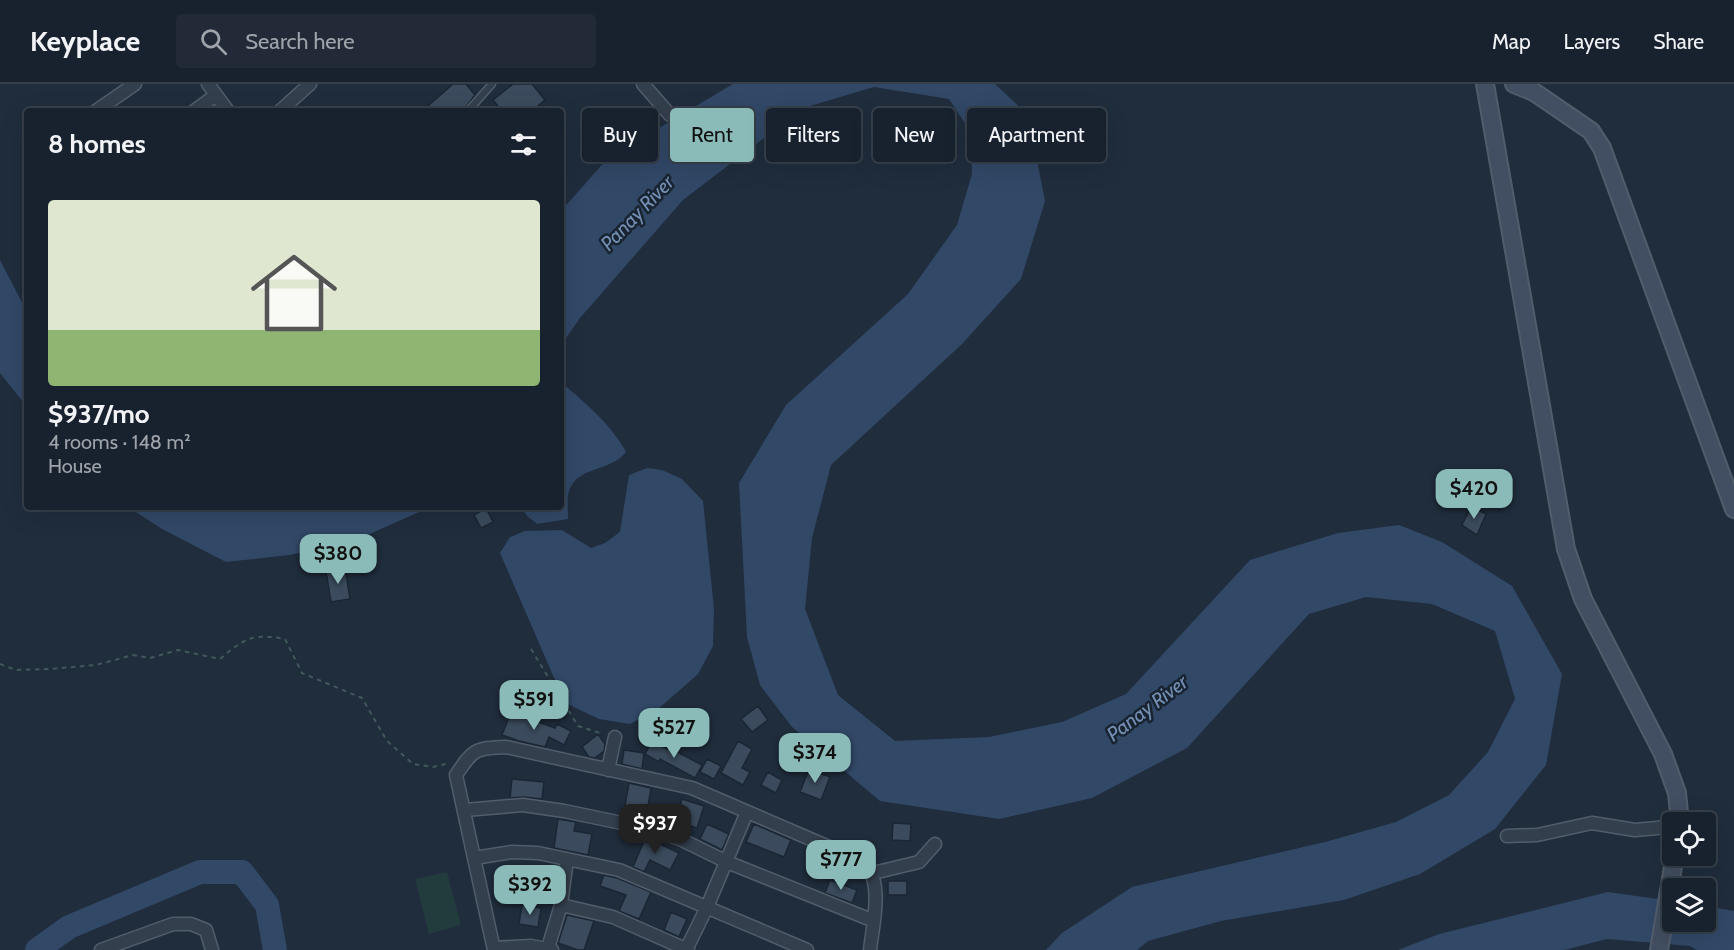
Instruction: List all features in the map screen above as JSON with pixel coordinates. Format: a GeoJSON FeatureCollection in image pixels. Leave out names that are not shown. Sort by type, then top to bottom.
{"type":"FeatureCollection","features":[{"type":"Feature","properties":{"kind":"main road"},"geometry":{"type":"LineString","coordinates":[[1485,84],[1566,549],[1583,599],[1663,754],[1677,793],[1679,812]]}},
{"type":"Feature","properties":{"kind":"main road"},"geometry":{"type":"LineString","coordinates":[[1514,84],[1534,92],[1591,131],[1602,148],[1734,509]]}},
{"type":"Feature","properties":{"kind":"main road"},"geometry":{"type":"LineString","coordinates":[[1659,950],[1673,866]]}},
{"type":"Feature","properties":{"kind":"street"},"geometry":{"type":"LineString","coordinates":[[100,108],[135,84]]}},
{"type":"Feature","properties":{"kind":"street"},"geometry":{"type":"LineString","coordinates":[[208,84],[226,108]]}},
{"type":"Feature","properties":{"kind":"street"},"geometry":{"type":"LineString","coordinates":[[283,108],[310,84]]}},
{"type":"Feature","properties":{"kind":"street"},"geometry":{"type":"LineString","coordinates":[[643,84],[670,115]]}},
{"type":"Feature","properties":{"kind":"street"},"geometry":{"type":"LineString","coordinates":[[198,108],[216,95]]}},
{"type":"Feature","properties":{"kind":"street"},"geometry":{"type":"LineString","coordinates":[[608,770],[615,737]]}},
{"type":"Feature","properties":{"kind":"street"},"geometry":{"type":"LineString","coordinates":[[567,859],[561,905],[550,949],[531,946],[494,949],[456,775],[472,752],[487,747],[506,747],[692,788],[866,863],[873,873],[876,890],[870,950]]}},
{"type":"Feature","properties":{"kind":"street"},"geometry":{"type":"LineString","coordinates":[[465,810],[523,805],[651,829],[874,921]]}},
{"type":"Feature","properties":{"kind":"street"},"geometry":{"type":"LineString","coordinates":[[561,905],[613,917],[687,950],[747,812]]}},
{"type":"Feature","properties":{"kind":"street"},"geometry":{"type":"LineString","coordinates":[[1507,836],[1537,835],[1592,824],[1635,830],[1662,827]]}},
{"type":"Feature","properties":{"kind":"street"},"geometry":{"type":"LineString","coordinates":[[873,873],[919,862],[935,844]]}},
{"type":"Feature","properties":{"kind":"street"},"geometry":{"type":"LineString","coordinates":[[474,858],[512,852],[538,853],[619,870],[807,950]]}},
{"type":"Feature","properties":{"kind":"street"},"geometry":{"type":"LineString","coordinates":[[101,950],[173,924],[191,924],[206,930],[212,950]]}},
{"type":"Feature","properties":{"kind":"lane"},"geometry":{"type":"LineString","coordinates":[[471,108],[492,84]]}},
{"type":"Feature","properties":{"kind":"path"},"geometry":{"type":"LineString","coordinates":[[0,664],[16,670],[49,669],[96,665],[133,655],[150,658],[178,650],[219,659],[243,640],[266,636],[285,639],[302,673],[362,698],[387,741],[413,764],[433,766],[467,759]]}},
{"type":"Feature","properties":{"kind":"path"},"geometry":{"type":"LineString","coordinates":[[531,648],[578,726],[615,737]]}},
{"type":"Feature","properties":{"kind":"green space"},"geometry":{"type":"Polygon","coordinates":[[[447,872],[461,925],[429,934],[415,879],[447,872]]]}},
{"type":"Feature","properties":{"kind":"water"},"geometry":{"type":"Polygon","coordinates":[[[733,84],[995,84],[1021,108],[967,108],[967,126],[949,99],[874,87],[803,108],[766,108],[766,136],[754,146],[754,108],[693,108],[733,84]]]}},
{"type":"Feature","properties":{"kind":"water","name":"Panay River"},"geometry":{"type":"Polygon","coordinates":[[[670,122],[670,162],[733,162],[683,200],[580,318],[564,341],[564,208],[604,162],[658,162],[658,129],[670,122]]]}},
{"type":"Feature","properties":{"kind":"water","name":"Panay River"},"geometry":{"type":"Polygon","coordinates":[[[971,162],[1037,162],[1045,201],[1021,279],[962,344],[831,465],[812,538],[805,609],[838,695],[895,741],[989,737],[1062,722],[1126,694],[1250,560],[1338,533],[1399,525],[1442,542],[1512,586],[1562,674],[1546,765],[1495,829],[1420,874],[1344,900],[1221,921],[1148,941],[1137,950],[1046,950],[1062,933],[1132,887],[1325,842],[1396,822],[1449,795],[1488,752],[1515,699],[1495,631],[1432,604],[1366,597],[1309,614],[1187,748],[1092,798],[999,819],[880,801],[792,727],[760,685],[747,637],[739,483],[786,405],[908,294],[957,225],[972,174],[971,162]]]}},
{"type":"Feature","properties":{"kind":"water"},"geometry":{"type":"Polygon","coordinates":[[[0,260],[24,306],[24,403],[0,373],[0,260]]]}},
{"type":"Feature","properties":{"kind":"water"},"geometry":{"type":"Polygon","coordinates":[[[564,385],[605,423],[626,452],[619,459],[577,479],[568,495],[568,519],[537,524],[524,510],[564,510],[564,385]]]}},
{"type":"Feature","properties":{"kind":"water"},"geometry":{"type":"Polygon","coordinates":[[[647,468],[662,470],[682,479],[703,501],[714,609],[713,646],[698,674],[657,710],[630,724],[599,719],[565,703],[500,553],[510,537],[525,531],[562,530],[591,548],[605,543],[620,532],[629,475],[647,468]]]}},
{"type":"Feature","properties":{"kind":"water"},"geometry":{"type":"Polygon","coordinates":[[[133,510],[421,510],[347,544],[289,555],[226,562],[162,529],[133,510]]]}},
{"type":"Feature","properties":{"kind":"water"},"geometry":{"type":"Polygon","coordinates":[[[1608,892],[1662,900],[1662,932],[1716,932],[1716,908],[1734,911],[1734,950],[1697,950],[1690,946],[1607,939],[1564,950],[1398,950],[1439,934],[1608,892]]]}},
{"type":"Feature","properties":{"kind":"building"},"geometry":{"type":"Polygon","coordinates":[[[453,84],[466,84],[475,95],[465,108],[425,108],[453,84]]]}},
{"type":"Feature","properties":{"kind":"building"},"geometry":{"type":"Polygon","coordinates":[[[513,84],[532,84],[545,100],[536,108],[500,108],[493,100],[513,84]]]}},
{"type":"Feature","properties":{"kind":"building"},"geometry":{"type":"Polygon","coordinates":[[[1471,507],[1486,514],[1477,535],[1462,525],[1471,507]]]}},
{"type":"Feature","properties":{"kind":"building"},"geometry":{"type":"Polygon","coordinates":[[[487,510],[493,522],[481,528],[474,515],[487,510]]]}},
{"type":"Feature","properties":{"kind":"building"},"geometry":{"type":"Polygon","coordinates":[[[374,546],[376,557],[363,559],[361,548],[374,546]]]}},
{"type":"Feature","properties":{"kind":"building"},"geometry":{"type":"Polygon","coordinates":[[[345,568],[350,599],[331,602],[326,571],[345,568]]]}},
{"type":"Feature","properties":{"kind":"building"},"geometry":{"type":"Polygon","coordinates":[[[758,706],[768,720],[752,732],[741,719],[758,706]]]}},
{"type":"Feature","properties":{"kind":"building"},"geometry":{"type":"Polygon","coordinates":[[[511,712],[555,728],[557,724],[571,731],[564,745],[549,737],[545,747],[519,741],[502,735],[511,712]]]}},
{"type":"Feature","properties":{"kind":"building"},"geometry":{"type":"Polygon","coordinates":[[[598,734],[605,744],[604,751],[595,758],[589,757],[582,747],[598,734]]]}},
{"type":"Feature","properties":{"kind":"building"},"geometry":{"type":"Polygon","coordinates":[[[652,741],[702,765],[695,778],[660,759],[659,762],[645,754],[652,741]]]}},
{"type":"Feature","properties":{"kind":"building"},"geometry":{"type":"Polygon","coordinates":[[[738,741],[752,749],[742,768],[750,772],[743,785],[721,773],[738,741]]]}},
{"type":"Feature","properties":{"kind":"building"},"geometry":{"type":"Polygon","coordinates":[[[624,750],[644,753],[642,769],[622,764],[624,750]]]}},
{"type":"Feature","properties":{"kind":"building"},"geometry":{"type":"Polygon","coordinates":[[[707,759],[721,766],[714,779],[700,772],[707,759]]]}},
{"type":"Feature","properties":{"kind":"building"},"geometry":{"type":"Polygon","coordinates":[[[809,769],[830,777],[821,800],[800,792],[809,769]]]}},
{"type":"Feature","properties":{"kind":"building"},"geometry":{"type":"Polygon","coordinates":[[[768,772],[782,780],[776,793],[761,785],[768,772]]]}},
{"type":"Feature","properties":{"kind":"building"},"geometry":{"type":"Polygon","coordinates":[[[512,779],[544,782],[542,799],[510,798],[512,779]]]}},
{"type":"Feature","properties":{"kind":"building"},"geometry":{"type":"Polygon","coordinates":[[[629,783],[651,788],[647,812],[625,805],[629,783]]]}},
{"type":"Feature","properties":{"kind":"building"},"geometry":{"type":"Polygon","coordinates":[[[682,799],[704,806],[697,828],[675,821],[682,799]]]}},
{"type":"Feature","properties":{"kind":"building"},"geometry":{"type":"Polygon","coordinates":[[[558,819],[576,822],[574,831],[592,834],[588,855],[554,848],[558,819]]]}},
{"type":"Feature","properties":{"kind":"building"},"geometry":{"type":"Polygon","coordinates":[[[893,823],[911,824],[910,841],[892,840],[893,823]]]}},
{"type":"Feature","properties":{"kind":"building"},"geometry":{"type":"Polygon","coordinates":[[[707,824],[729,834],[722,850],[700,839],[707,824]]]}},
{"type":"Feature","properties":{"kind":"building"},"geometry":{"type":"Polygon","coordinates":[[[754,824],[791,840],[784,857],[746,842],[754,824]]]}},
{"type":"Feature","properties":{"kind":"building"},"geometry":{"type":"Polygon","coordinates":[[[646,836],[659,840],[658,843],[679,853],[670,870],[650,860],[644,872],[633,867],[646,836]]]}},
{"type":"Feature","properties":{"kind":"building"},"geometry":{"type":"Polygon","coordinates":[[[821,852],[839,860],[831,878],[813,870],[821,852]]]}},
{"type":"Feature","properties":{"kind":"building"},"geometry":{"type":"Polygon","coordinates":[[[604,875],[651,892],[639,919],[619,911],[626,895],[600,886],[604,875]]]}},
{"type":"Feature","properties":{"kind":"building"},"geometry":{"type":"Polygon","coordinates":[[[830,880],[857,890],[852,903],[825,893],[830,880]]]}},
{"type":"Feature","properties":{"kind":"building"},"geometry":{"type":"Polygon","coordinates":[[[888,881],[907,881],[907,895],[888,895],[888,881]]]}},
{"type":"Feature","properties":{"kind":"building"},"geometry":{"type":"Polygon","coordinates":[[[522,905],[541,908],[538,927],[519,924],[522,905]]]}},
{"type":"Feature","properties":{"kind":"building"},"geometry":{"type":"Polygon","coordinates":[[[671,912],[687,919],[679,937],[664,930],[671,912]]]}},
{"type":"Feature","properties":{"kind":"building"},"geometry":{"type":"Polygon","coordinates":[[[567,915],[594,921],[584,950],[558,943],[567,915]]]}},
{"type":"Feature","properties":{"kind":"waterway"},"geometry":{"type":"LineString","coordinates":[[37,950],[69,927],[200,872],[242,872],[267,905],[275,950]]}}]}
